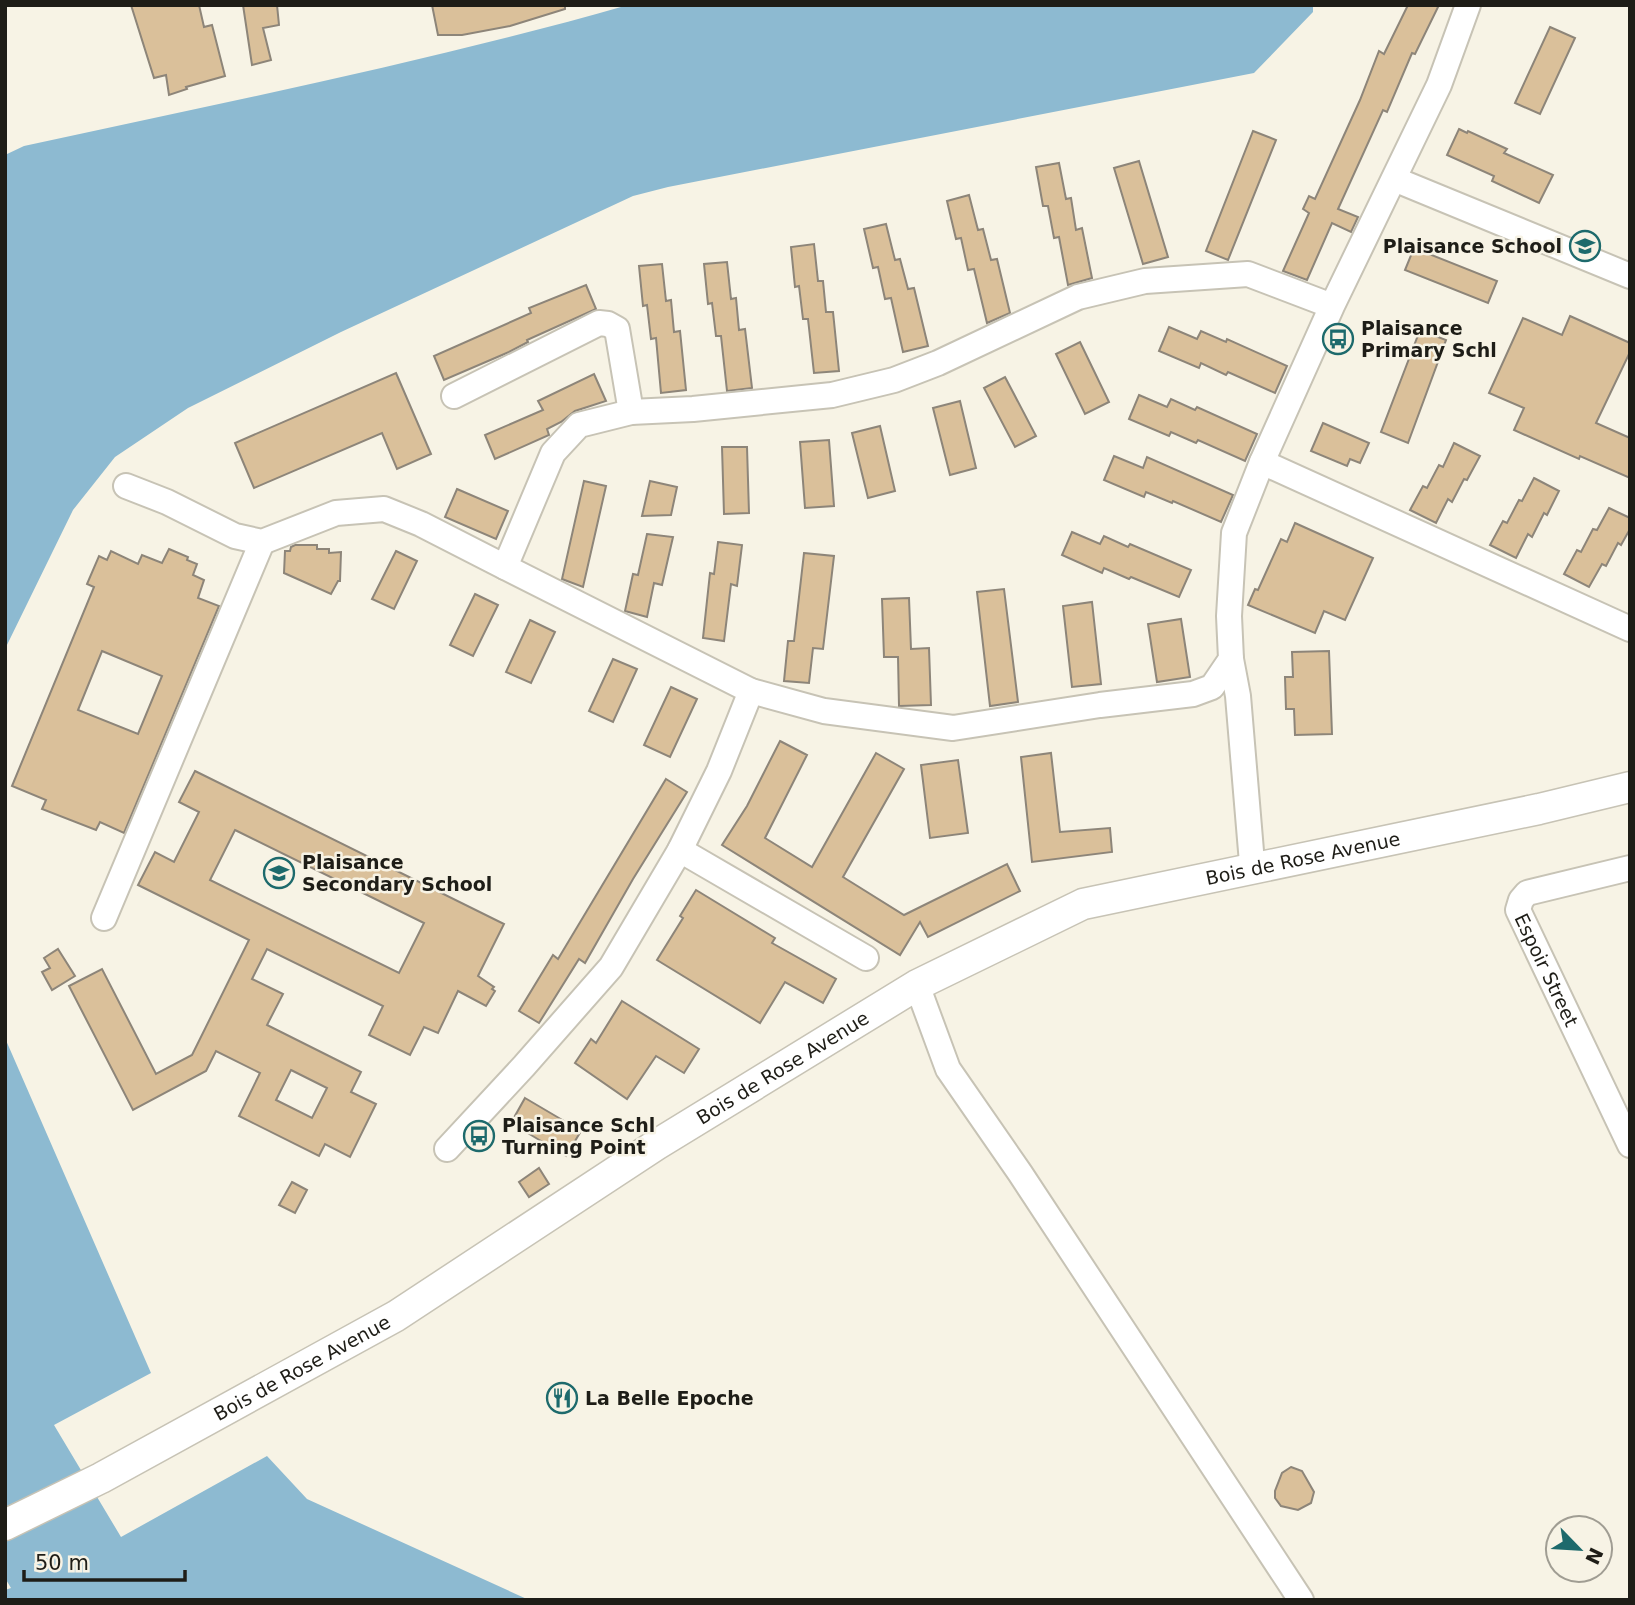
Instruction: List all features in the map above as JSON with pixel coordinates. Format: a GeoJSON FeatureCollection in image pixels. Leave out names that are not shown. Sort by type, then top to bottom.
{"type":"FeatureCollection","features":[{"type":"Feature","properties":{"kind":"main road","name":"Bois de Rose Avenue"},"geometry":{"type":"LineString","coordinates":[[5,1525],[101,1478],[396,1316],[656,1144],[917,985],[1083,904],[1525,812],[1630,787]]}},
{"type":"Feature","properties":{"kind":"street"},"geometry":{"type":"LineString","coordinates":[[1252,863],[1238,696],[1231,659],[1228,616],[1234,533],[1262,462],[1332,306],[1439,85],[1468,5]]}},
{"type":"Feature","properties":{"kind":"street"},"geometry":{"type":"LineString","coordinates":[[1394,179],[1630,276]]}},
{"type":"Feature","properties":{"kind":"street"},"geometry":{"type":"LineString","coordinates":[[505,567],[553,453],[579,425],[631,412],[693,409],[844,392],[894,380],[938,363],[1078,297],[1144,281],[1248,274],[1332,306]]}},
{"type":"Feature","properties":{"kind":"street"},"geometry":{"type":"LineString","coordinates":[[454,396],[599,323],[608,324],[617,330],[631,412]]}},
{"type":"Feature","properties":{"kind":"street"},"geometry":{"type":"LineString","coordinates":[[1262,462],[1630,629]]}},
{"type":"Feature","properties":{"kind":"street"},"geometry":{"type":"LineString","coordinates":[[127,486],[167,502],[235,536],[262,542],[336,513],[384,509],[421,524],[751,691],[824,711],[953,728],[1100,705],[1193,694],[1212,687],[1231,659]]}},
{"type":"Feature","properties":{"kind":"street"},"geometry":{"type":"LineString","coordinates":[[104,918],[262,542]]}},
{"type":"Feature","properties":{"kind":"street"},"geometry":{"type":"LineString","coordinates":[[447,1149],[611,967],[680,850],[719,771],[751,691]]}},
{"type":"Feature","properties":{"kind":"street"},"geometry":{"type":"LineString","coordinates":[[680,850],[866,958]]}},
{"type":"Feature","properties":{"kind":"street","name":"Espoir Street"},"geometry":{"type":"LineString","coordinates":[[1630,868],[1527,893],[1518,910],[1630,1145]]}},
{"type":"Feature","properties":{"kind":"street"},"geometry":{"type":"LineString","coordinates":[[917,985],[948,1069],[1301,1600]]}},
{"type":"Feature","properties":{"kind":"water"},"geometry":{"type":"Polygon","coordinates":[[[628,5],[1313,5],[1313,12],[1254,73],[633,196],[341,332],[188,408],[115,457],[73,510],[5,649],[5,155],[24,146],[403,63],[628,5]]]}},
{"type":"Feature","properties":{"kind":"water"},"geometry":{"type":"Polygon","coordinates":[[[5,1038],[151,1373],[54,1425],[121,1537],[267,1456],[307,1499],[529,1600],[5,1600],[5,1590],[11,1588],[5,1578],[5,1038]]]}},
{"type":"Feature","properties":{"kind":"building"},"geometry":{"type":"Polygon","coordinates":[[[131,5],[199,5],[204,27],[212,25],[225,76],[186,87],[187,89],[169,95],[166,75],[154,78],[131,5]]]}},
{"type":"Feature","properties":{"kind":"building"},"geometry":{"type":"Polygon","coordinates":[[[243,5],[277,5],[279,25],[263,28],[271,60],[252,65],[243,5]]]}},
{"type":"Feature","properties":{"kind":"building"},"geometry":{"type":"Polygon","coordinates":[[[432,5],[565,5],[565,9],[510,26],[462,35],[438,35],[432,5]]]}},
{"type":"Feature","properties":{"kind":"building"},"geometry":{"type":"Polygon","coordinates":[[[1408,5],[1439,5],[1415,54],[1412,53],[1387,112],[1383,110],[1338,209],[1358,217],[1351,232],[1332,223],[1307,280],[1283,271],[1309,213],[1303,209],[1309,196],[1315,199],[1379,51],[1384,54],[1408,5]]]}},
{"type":"Feature","properties":{"kind":"building"},"geometry":{"type":"Polygon","coordinates":[[[1550,27],[1575,38],[1540,114],[1515,103],[1550,27]]]}},
{"type":"Feature","properties":{"kind":"building"},"geometry":{"type":"Polygon","coordinates":[[[1459,129],[1507,149],[1504,153],[1553,175],[1539,203],[1492,181],[1494,176],[1447,155],[1459,129]]]}},
{"type":"Feature","properties":{"kind":"building"},"geometry":{"type":"Polygon","coordinates":[[[1253,131],[1276,140],[1228,260],[1206,251],[1253,131]]]}},
{"type":"Feature","properties":{"kind":"building"},"geometry":{"type":"Polygon","coordinates":[[[1139,161],[1168,257],[1143,264],[1114,168],[1139,161]]]}},
{"type":"Feature","properties":{"kind":"building"},"geometry":{"type":"Polygon","coordinates":[[[1059,163],[1066,199],[1071,198],[1076,230],[1082,228],[1092,278],[1068,285],[1059,237],[1054,238],[1048,206],[1043,206],[1036,167],[1059,163]]]}},
{"type":"Feature","properties":{"kind":"building"},"geometry":{"type":"Polygon","coordinates":[[[969,195],[978,230],[983,229],[991,260],[997,259],[1010,313],[987,323],[974,269],[968,270],[961,238],[956,239],[947,201],[969,195]]]}},
{"type":"Feature","properties":{"kind":"building"},"geometry":{"type":"Polygon","coordinates":[[[886,224],[895,260],[900,259],[908,289],[914,288],[928,346],[903,352],[891,298],[885,299],[878,267],[873,268],[864,229],[886,224]]]}},
{"type":"Feature","properties":{"kind":"building"},"geometry":{"type":"Polygon","coordinates":[[[814,244],[818,281],[823,281],[826,312],[833,312],[839,371],[814,373],[808,319],[803,319],[799,286],[795,287],[791,247],[814,244]]]}},
{"type":"Feature","properties":{"kind":"building"},"geometry":{"type":"Polygon","coordinates":[[[1414,248],[1497,281],[1488,303],[1405,270],[1414,248]]]}},
{"type":"Feature","properties":{"kind":"building"},"geometry":{"type":"Polygon","coordinates":[[[727,262],[731,299],[736,298],[739,330],[745,329],[752,388],[727,391],[721,336],[716,336],[712,303],[708,304],[704,264],[727,262]]]}},
{"type":"Feature","properties":{"kind":"building"},"geometry":{"type":"Polygon","coordinates":[[[662,264],[666,301],[671,300],[674,332],[680,331],[686,390],[661,393],[656,338],[651,339],[647,305],[643,306],[639,266],[662,264]]]}},
{"type":"Feature","properties":{"kind":"building"},"geometry":{"type":"Polygon","coordinates":[[[586,285],[596,309],[527,340],[528,342],[509,352],[444,380],[434,356],[531,313],[529,308],[586,285]]]}},
{"type":"Feature","properties":{"kind":"building"},"geometry":{"type":"Polygon","coordinates":[[[1570,316],[1630,343],[1630,352],[1596,423],[1630,438],[1630,478],[1514,430],[1524,408],[1489,393],[1523,318],[1562,335],[1570,316]]]}},
{"type":"Feature","properties":{"kind":"building"},"geometry":{"type":"Polygon","coordinates":[[[1169,327],[1197,339],[1201,331],[1226,342],[1227,339],[1287,366],[1275,393],[1228,372],[1226,375],[1201,363],[1199,368],[1159,351],[1169,327]]]}},
{"type":"Feature","properties":{"kind":"building"},"geometry":{"type":"Polygon","coordinates":[[[1420,330],[1446,340],[1408,443],[1381,432],[1420,330]]]}},
{"type":"Feature","properties":{"kind":"building"},"geometry":{"type":"Polygon","coordinates":[[[1080,342],[1109,402],[1085,414],[1056,354],[1080,342]]]}},
{"type":"Feature","properties":{"kind":"building"},"geometry":{"type":"Polygon","coordinates":[[[396,373],[431,454],[397,469],[382,433],[254,488],[235,443],[396,373]]]}},
{"type":"Feature","properties":{"kind":"building"},"geometry":{"type":"Polygon","coordinates":[[[594,374],[606,401],[575,411],[547,429],[549,435],[495,459],[485,435],[543,410],[538,401],[594,374]]]}},
{"type":"Feature","properties":{"kind":"building"},"geometry":{"type":"Polygon","coordinates":[[[1005,377],[1036,436],[1015,447],[984,388],[1005,377]]]}},
{"type":"Feature","properties":{"kind":"building"},"geometry":{"type":"Polygon","coordinates":[[[1139,395],[1167,407],[1171,399],[1195,410],[1197,407],[1257,434],[1245,461],[1198,440],[1196,443],[1171,432],[1169,436],[1129,419],[1139,395]]]}},
{"type":"Feature","properties":{"kind":"building"},"geometry":{"type":"Polygon","coordinates":[[[960,401],[976,468],[950,475],[933,408],[960,401]]]}},
{"type":"Feature","properties":{"kind":"building"},"geometry":{"type":"Polygon","coordinates":[[[1323,423],[1369,443],[1360,463],[1350,459],[1347,466],[1311,451],[1323,423]]]}},
{"type":"Feature","properties":{"kind":"building"},"geometry":{"type":"Polygon","coordinates":[[[880,426],[895,491],[868,498],[852,433],[880,426]]]}},
{"type":"Feature","properties":{"kind":"building"},"geometry":{"type":"Polygon","coordinates":[[[829,440],[834,506],[805,508],[800,442],[829,440]]]}},
{"type":"Feature","properties":{"kind":"building"},"geometry":{"type":"Polygon","coordinates":[[[1454,443],[1480,456],[1452,502],[1448,499],[1436,523],[1410,510],[1423,486],[1427,488],[1439,465],[1443,467],[1454,443]]]}},
{"type":"Feature","properties":{"kind":"building"},"geometry":{"type":"Polygon","coordinates":[[[722,447],[747,447],[749,513],[724,514],[722,447]]]}},
{"type":"Feature","properties":{"kind":"building"},"geometry":{"type":"Polygon","coordinates":[[[1114,456],[1143,468],[1147,457],[1233,495],[1221,522],[1173,501],[1172,503],[1146,492],[1144,497],[1104,480],[1114,456]]]}},
{"type":"Feature","properties":{"kind":"building"},"geometry":{"type":"Polygon","coordinates":[[[1534,478],[1559,491],[1532,537],[1528,534],[1516,558],[1490,545],[1503,521],[1507,523],[1519,500],[1522,501],[1534,478]]]}},
{"type":"Feature","properties":{"kind":"building"},"geometry":{"type":"Polygon","coordinates":[[[584,481],[606,486],[583,587],[562,579],[584,481]]]}},
{"type":"Feature","properties":{"kind":"building"},"geometry":{"type":"Polygon","coordinates":[[[650,481],[677,487],[671,515],[642,516],[650,481]]]}},
{"type":"Feature","properties":{"kind":"building"},"geometry":{"type":"Polygon","coordinates":[[[457,489],[508,511],[496,539],[445,517],[457,489]]]}},
{"type":"Feature","properties":{"kind":"building"},"geometry":{"type":"Polygon","coordinates":[[[1609,508],[1630,518],[1630,529],[1621,545],[1618,543],[1606,566],[1602,564],[1589,587],[1564,574],[1577,550],[1581,552],[1593,529],[1597,530],[1609,508]]]}},
{"type":"Feature","properties":{"kind":"building"},"geometry":{"type":"Polygon","coordinates":[[[1295,523],[1373,558],[1345,620],[1324,611],[1315,633],[1248,605],[1255,589],[1258,590],[1281,539],[1287,542],[1295,523]]]}},
{"type":"Feature","properties":{"kind":"building"},"geometry":{"type":"Polygon","coordinates":[[[1072,532],[1100,544],[1104,536],[1128,547],[1130,544],[1191,570],[1179,597],[1104,568],[1102,573],[1062,555],[1072,532]]]}},
{"type":"Feature","properties":{"kind":"building"},"geometry":{"type":"Polygon","coordinates":[[[647,534],[673,537],[662,585],[654,583],[647,617],[625,611],[633,574],[638,575],[647,534]]]}},
{"type":"Feature","properties":{"kind":"building"},"geometry":{"type":"Polygon","coordinates":[[[718,542],[742,545],[737,586],[731,584],[724,641],[703,638],[710,573],[714,574],[718,542]]]}},
{"type":"Feature","properties":{"kind":"building"},"geometry":{"type":"Polygon","coordinates":[[[295,545],[317,545],[317,549],[329,549],[329,553],[341,552],[340,581],[331,594],[284,573],[285,551],[290,551],[295,545]]]}},
{"type":"Feature","properties":{"kind":"building"},"geometry":{"type":"Polygon","coordinates":[[[169,549],[188,557],[187,560],[197,564],[193,575],[204,580],[198,598],[219,606],[124,833],[100,822],[96,830],[42,809],[46,800],[12,786],[94,587],[87,584],[99,556],[107,560],[111,551],[138,564],[142,555],[162,563],[169,549]],[[102,651],[78,710],[138,734],[162,676],[102,651]]]}},
{"type":"Feature","properties":{"kind":"building"},"geometry":{"type":"Polygon","coordinates":[[[396,551],[417,561],[394,609],[372,599],[396,551]]]}},
{"type":"Feature","properties":{"kind":"building"},"geometry":{"type":"Polygon","coordinates":[[[804,553],[834,556],[823,649],[813,648],[809,683],[784,681],[788,641],[794,641],[804,553]]]}},
{"type":"Feature","properties":{"kind":"building"},"geometry":{"type":"Polygon","coordinates":[[[1004,589],[1018,702],[990,706],[977,592],[1004,589]]]}},
{"type":"Feature","properties":{"kind":"building"},"geometry":{"type":"Polygon","coordinates":[[[475,594],[498,605],[473,656],[450,645],[475,594]]]}},
{"type":"Feature","properties":{"kind":"building"},"geometry":{"type":"Polygon","coordinates":[[[909,598],[911,649],[929,648],[931,705],[899,706],[898,657],[884,657],[882,599],[909,598]]]}},
{"type":"Feature","properties":{"kind":"building"},"geometry":{"type":"Polygon","coordinates":[[[1092,602],[1101,684],[1072,687],[1063,606],[1092,602]]]}},
{"type":"Feature","properties":{"kind":"building"},"geometry":{"type":"Polygon","coordinates":[[[1181,619],[1190,677],[1157,682],[1148,624],[1181,619]]]}},
{"type":"Feature","properties":{"kind":"building"},"geometry":{"type":"Polygon","coordinates":[[[530,620],[555,632],[531,683],[506,672],[530,620]]]}},
{"type":"Feature","properties":{"kind":"building"},"geometry":{"type":"Polygon","coordinates":[[[1329,651],[1332,734],[1295,735],[1294,709],[1286,709],[1285,677],[1293,677],[1292,652],[1329,651]]]}},
{"type":"Feature","properties":{"kind":"building"},"geometry":{"type":"Polygon","coordinates":[[[613,659],[637,669],[613,722],[589,711],[613,659]]]}},
{"type":"Feature","properties":{"kind":"building"},"geometry":{"type":"Polygon","coordinates":[[[671,687],[697,699],[670,757],[644,745],[671,687]]]}},
{"type":"Feature","properties":{"kind":"building"},"geometry":{"type":"Polygon","coordinates":[[[780,741],[807,755],[765,838],[812,867],[876,753],[904,769],[843,877],[904,915],[1007,864],[1020,891],[928,937],[920,922],[900,955],[722,845],[747,806],[780,741]]]}},
{"type":"Feature","properties":{"kind":"building"},"geometry":{"type":"Polygon","coordinates":[[[1051,753],[1060,832],[1110,828],[1112,852],[1032,862],[1021,757],[1051,753]]]}},
{"type":"Feature","properties":{"kind":"building"},"geometry":{"type":"Polygon","coordinates":[[[958,760],[968,833],[930,838],[921,765],[958,760]]]}},
{"type":"Feature","properties":{"kind":"building"},"geometry":{"type":"Polygon","coordinates":[[[195,771],[504,924],[478,976],[494,987],[492,989],[495,991],[486,1006],[458,991],[438,1033],[424,1027],[410,1055],[369,1035],[383,1006],[267,949],[252,979],[283,994],[267,1025],[361,1072],[351,1092],[376,1104],[350,1157],[325,1144],[319,1156],[239,1116],[260,1073],[216,1051],[206,1071],[133,1110],[69,986],[102,969],[156,1074],[192,1055],[249,940],[138,885],[155,852],[174,862],[199,812],[179,802],[195,771]],[[235,830],[210,880],[399,973],[424,923],[235,830]],[[291,1070],[276,1100],[312,1118],[327,1088],[291,1070]]]}},
{"type":"Feature","properties":{"kind":"building"},"geometry":{"type":"Polygon","coordinates":[[[666,779],[687,792],[585,963],[579,959],[539,1023],[519,1011],[553,955],[558,959],[666,779]]]}},
{"type":"Feature","properties":{"kind":"building"},"geometry":{"type":"Polygon","coordinates":[[[696,890],[775,938],[772,943],[836,979],[823,1003],[785,982],[760,1023],[657,960],[683,918],[680,916],[696,890]]]}},
{"type":"Feature","properties":{"kind":"building"},"geometry":{"type":"Polygon","coordinates":[[[58,949],[75,976],[52,990],[42,972],[50,968],[44,958],[58,949]]]}},
{"type":"Feature","properties":{"kind":"building"},"geometry":{"type":"Polygon","coordinates":[[[622,1001],[699,1049],[684,1073],[656,1056],[627,1099],[575,1063],[591,1039],[596,1043],[622,1001]]]}},
{"type":"Feature","properties":{"kind":"building"},"geometry":{"type":"Polygon","coordinates":[[[525,1098],[581,1131],[566,1156],[511,1123],[525,1098]]]}},
{"type":"Feature","properties":{"kind":"building"},"geometry":{"type":"Polygon","coordinates":[[[539,1168],[549,1184],[529,1197],[519,1182],[539,1168]]]}},
{"type":"Feature","properties":{"kind":"building"},"geometry":{"type":"Polygon","coordinates":[[[292,1182],[307,1190],[295,1213],[279,1205],[292,1182]]]}},
{"type":"Feature","properties":{"kind":"building"},"geometry":{"type":"Polygon","coordinates":[[[1291,1467],[1302,1471],[1314,1492],[1311,1503],[1298,1510],[1281,1506],[1275,1498],[1282,1473],[1291,1467]]]}},
{"type":"Feature","properties":{"kind":"place","name":"Plaisance School"},"geometry":{"type":"Point","coordinates":[1585,246]}},
{"type":"Feature","properties":{"kind":"place","name":"Plaisance Primary Schl"},"geometry":{"type":"Point","coordinates":[1338,339]}},
{"type":"Feature","properties":{"kind":"place","name":"Plaisance Secondary School"},"geometry":{"type":"Point","coordinates":[279,873]}},
{"type":"Feature","properties":{"kind":"place","name":"Plaisance Schl Turning Point"},"geometry":{"type":"Point","coordinates":[479,1136]}},
{"type":"Feature","properties":{"kind":"place","name":"La Belle Epoche"},"geometry":{"type":"Point","coordinates":[562,1398]}}]}
